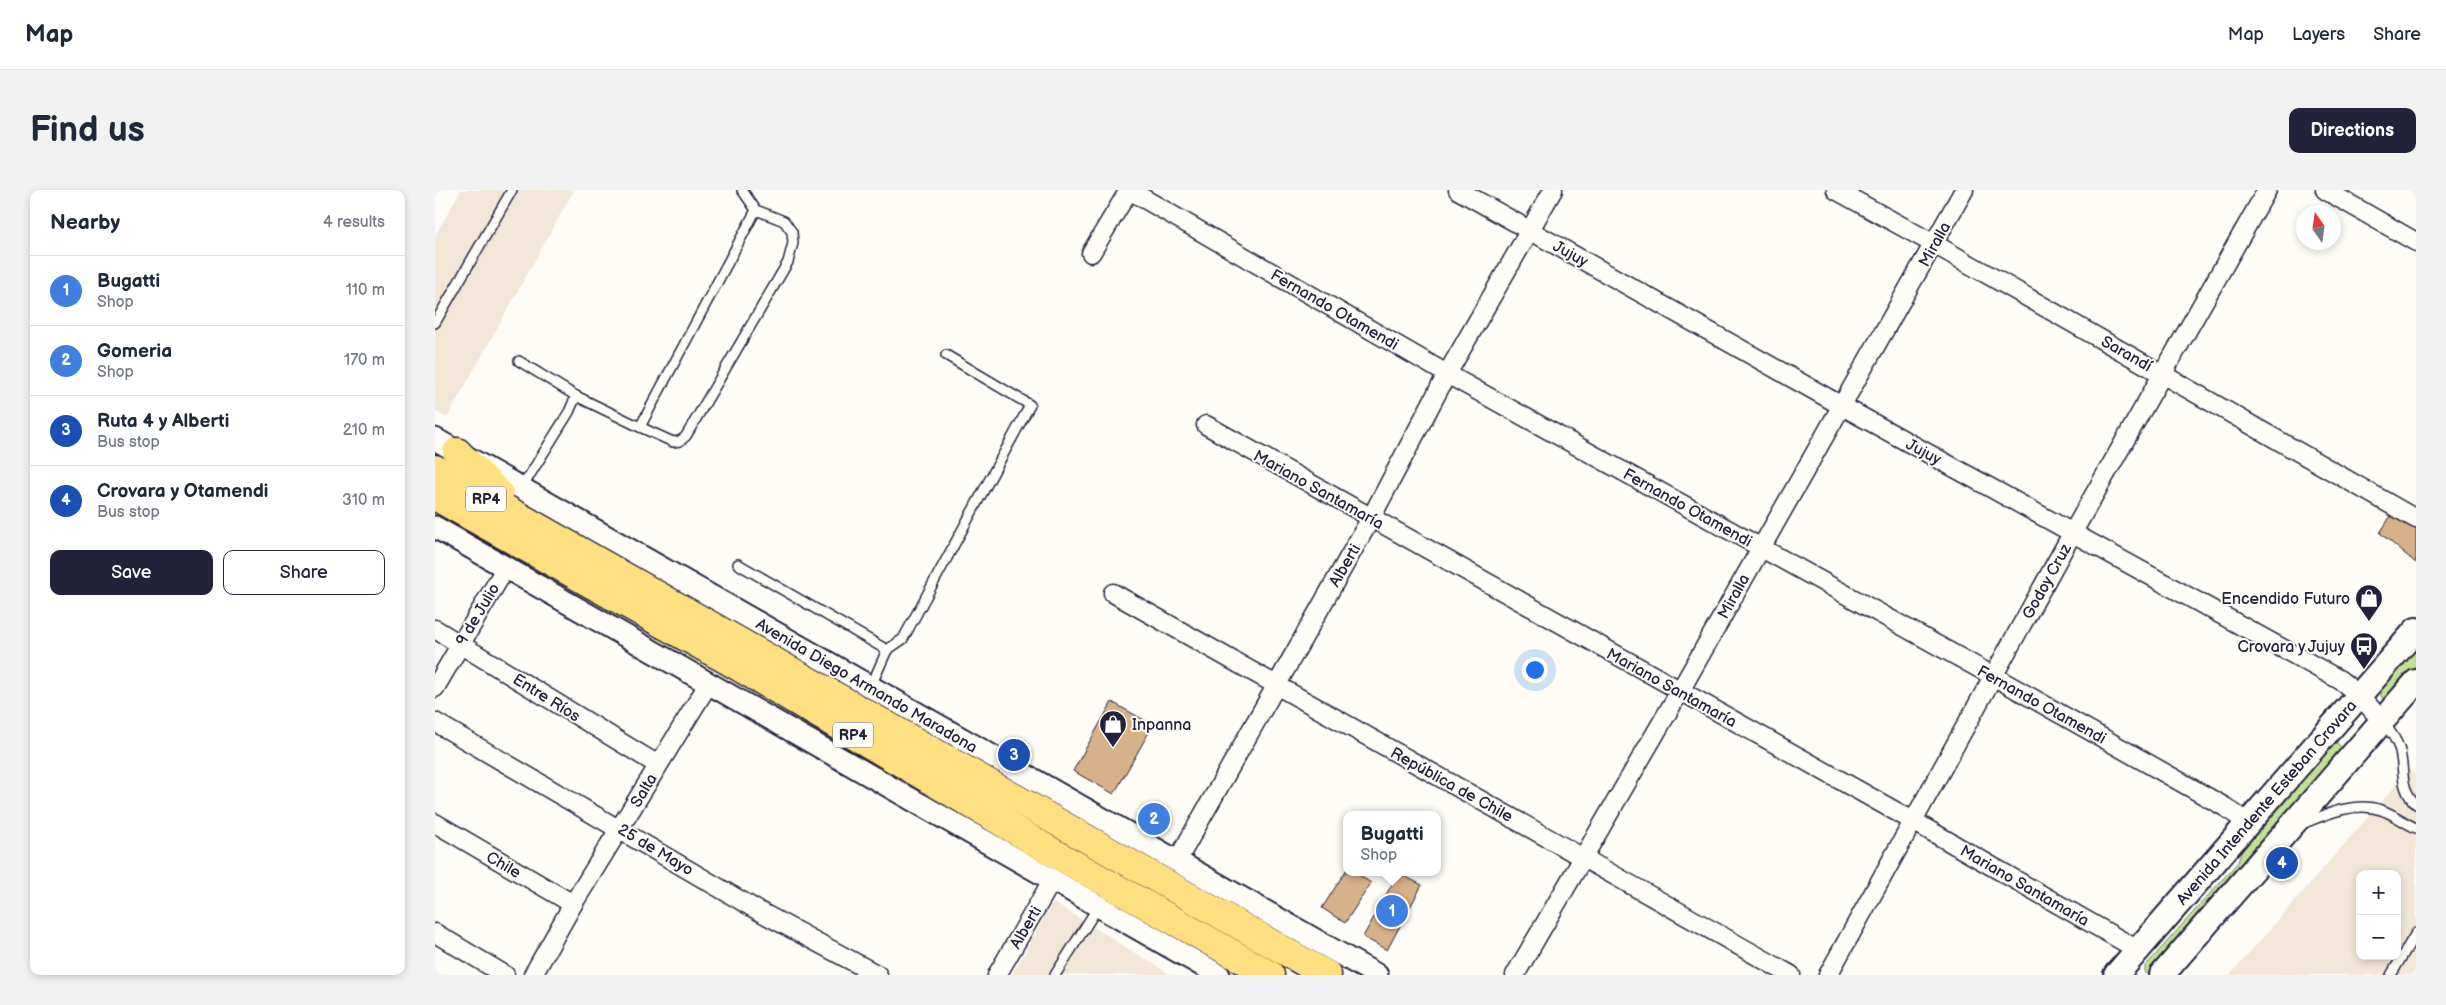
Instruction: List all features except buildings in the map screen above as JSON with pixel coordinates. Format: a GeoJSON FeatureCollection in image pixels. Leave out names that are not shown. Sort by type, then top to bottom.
{"type":"FeatureCollection","features":[{"type":"Feature","properties":{"kind":"main road"},"geometry":{"type":"LineString","coordinates":[[446,446],[537,529]]}},
{"type":"Feature","properties":{"kind":"main road","name":"Avenida Diego Armando Maradona"},"geometry":{"type":"LineString","coordinates":[[435,469],[537,529],[1327,975]]}},
{"type":"Feature","properties":{"kind":"main road","name":"RP4"},"geometry":{"type":"LineString","coordinates":[[435,496],[729,661],[1058,855],[1270,975]]}},
{"type":"Feature","properties":{"kind":"main road","name":"Avenida Intendente Esteban Crovara"},"geometry":{"type":"LineString","coordinates":[[2127,966],[2248,823],[2416,630]]}},
{"type":"Feature","properties":{"kind":"main road","name":"Avenida Intendente Esteban Crovara"},"geometry":{"type":"LineString","coordinates":[[2162,975],[2416,682]]}},
{"type":"Feature","properties":{"kind":"street"},"geometry":{"type":"LineString","coordinates":[[1091,253],[1129,190]]}},
{"type":"Feature","properties":{"kind":"street","name":"Fernando Otamendi"},"geometry":{"type":"LineString","coordinates":[[1129,190],[1447,374],[1993,676],[2225,807],[2248,823]]}},
{"type":"Feature","properties":{"kind":"street","name":"Jujuy"},"geometry":{"type":"LineString","coordinates":[[1458,190],[1842,406],[2340,680],[2359,695],[2382,721]]}},
{"type":"Feature","properties":{"kind":"street","name":"Alberti"},"geometry":{"type":"LineString","coordinates":[[1177,860],[1371,518],[1447,374],[1553,190]]}},
{"type":"Feature","properties":{"kind":"street","name":"Sarandí"},"geometry":{"type":"LineString","coordinates":[[1836,190],[1935,244],[2416,519]]}},
{"type":"Feature","properties":{"kind":"street","name":"Miralla"},"geometry":{"type":"LineString","coordinates":[[1515,975],[1680,691],[1964,190]]}},
{"type":"Feature","properties":{"kind":"street","name":"Godoy Cruz"},"geometry":{"type":"LineString","coordinates":[[1828,975],[2073,532],[2164,375],[2267,190]]}},
{"type":"Feature","properties":{"kind":"street"},"geometry":{"type":"LineString","coordinates":[[2325,190],[2416,242]]}},
{"type":"Feature","properties":{"kind":"street","name":"Mariano Santamaría"},"geometry":{"type":"LineString","coordinates":[[1206,425],[1913,821],[2127,966]]}},
{"type":"Feature","properties":{"kind":"street","name":"Avenida Diego Armando Maradona"},"geometry":{"type":"LineString","coordinates":[[446,446],[1377,975]]}},
{"type":"Feature","properties":{"kind":"street"},"geometry":{"type":"LineString","coordinates":[[435,527],[1219,975]]}},
{"type":"Feature","properties":{"kind":"street","name":"9 de Julio"},"geometry":{"type":"LineString","coordinates":[[435,688],[505,567]]}},
{"type":"Feature","properties":{"kind":"street","name":"República de Chile"},"geometry":{"type":"LineString","coordinates":[[1113,593],[1791,975]]}},
{"type":"Feature","properties":{"kind":"street","name":"Entre Ríos"},"geometry":{"type":"LineString","coordinates":[[435,629],[658,766]]}},
{"type":"Feature","properties":{"kind":"street","name":"Salta"},"geometry":{"type":"LineString","coordinates":[[537,974],[573,904],[709,683]]}},
{"type":"Feature","properties":{"kind":"street","name":"25 de Mayo"},"geometry":{"type":"LineString","coordinates":[[435,722],[620,828],[757,910],[878,975]]}},
{"type":"Feature","properties":{"kind":"street","name":"Chile"},"geometry":{"type":"LineString","coordinates":[[435,823],[573,904]]}},
{"type":"Feature","properties":{"kind":"street","name":"Alberti"},"geometry":{"type":"LineString","coordinates":[[997,975],[1053,879]]}},
{"type":"Feature","properties":{"kind":"street"},"geometry":{"type":"LineString","coordinates":[[435,932],[505,975]]}},
{"type":"Feature","properties":{"kind":"lane"},"geometry":{"type":"LineString","coordinates":[[435,322],[512,190]]}},
{"type":"Feature","properties":{"kind":"lane"},"geometry":{"type":"LineString","coordinates":[[519,360],[576,396],[673,442],[680,441],[686,436],[788,262],[793,243],[792,232],[784,221],[756,210],[742,190]]}},
{"type":"Feature","properties":{"kind":"lane"},"geometry":{"type":"LineString","coordinates":[[640,427],[756,210]]}},
{"type":"Feature","properties":{"kind":"lane"},"geometry":{"type":"LineString","coordinates":[[871,686],[887,650],[903,639],[1030,405],[946,355]]}},
{"type":"Feature","properties":{"kind":"lane"},"geometry":{"type":"LineString","coordinates":[[521,489],[569,412],[576,396]]}},
{"type":"Feature","properties":{"kind":"lane"},"geometry":{"type":"LineString","coordinates":[[738,564],[887,650]]}},
{"type":"Feature","properties":{"kind":"lane"},"geometry":{"type":"LineString","coordinates":[[2382,721],[2395,739],[2401,756],[2403,787],[2416,804]]}},
{"type":"Feature","properties":{"kind":"lane"},"geometry":{"type":"LineString","coordinates":[[2288,830],[2327,813],[2364,805],[2383,810],[2416,828]]}},
{"type":"Feature","properties":{"kind":"lane"},"geometry":{"type":"LineString","coordinates":[[1055,975],[1098,907]]}},
{"type":"Feature","properties":{"kind":"lane"},"geometry":{"type":"LineString","coordinates":[[2391,975],[2416,933]]}},
{"type":"Feature","properties":{"kind":"shaded area"},"geometry":{"type":"Polygon","coordinates":[[[461,190],[574,190],[447,418],[435,411],[435,236],[461,190]]]}},
{"type":"Feature","properties":{"kind":"shaded area"},"geometry":{"type":"Polygon","coordinates":[[[2409,770],[2416,774],[2416,975],[2230,975],[2409,770]]]}},
{"type":"Feature","properties":{"kind":"shaded area"},"geometry":{"type":"Polygon","coordinates":[[[1053,902],[1171,975],[1012,975],[1053,902]]]}},
{"type":"Feature","properties":{"kind":"green space"},"geometry":{"type":"Polygon","coordinates":[[[2416,643],[2416,672],[2388,698],[2382,698],[2382,684],[2386,677],[2398,661],[2416,643]]]}},
{"type":"Feature","properties":{"kind":"green space"},"geometry":{"type":"Polygon","coordinates":[[[2337,743],[2345,750],[2151,974],[2145,973],[2145,966],[2238,862],[2246,839],[2332,744],[2337,743]]]}},
{"type":"Feature","properties":{"kind":"place","name":"Encendido Futuro"},"geometry":{"type":"Point","coordinates":[2369,622]}},
{"type":"Feature","properties":{"kind":"place","name":"Crovara y Jujuy"},"geometry":{"type":"Point","coordinates":[2364,670]}},
{"type":"Feature","properties":{"kind":"place","name":"Inpanna"},"geometry":{"type":"Point","coordinates":[1113,748]}},
{"type":"Feature","properties":{"kind":"place","name":"Ruta 4 y Alberti"},"geometry":{"type":"Point","coordinates":[1014,755]}},
{"type":"Feature","properties":{"kind":"place","name":"Gomeria"},"geometry":{"type":"Point","coordinates":[1154,819]}},
{"type":"Feature","properties":{"kind":"place","name":"Crovara y Otamendi"},"geometry":{"type":"Point","coordinates":[2282,863]}},
{"type":"Feature","properties":{"kind":"place","name":"Bugatti"},"geometry":{"type":"Point","coordinates":[1392,911]}}]}
